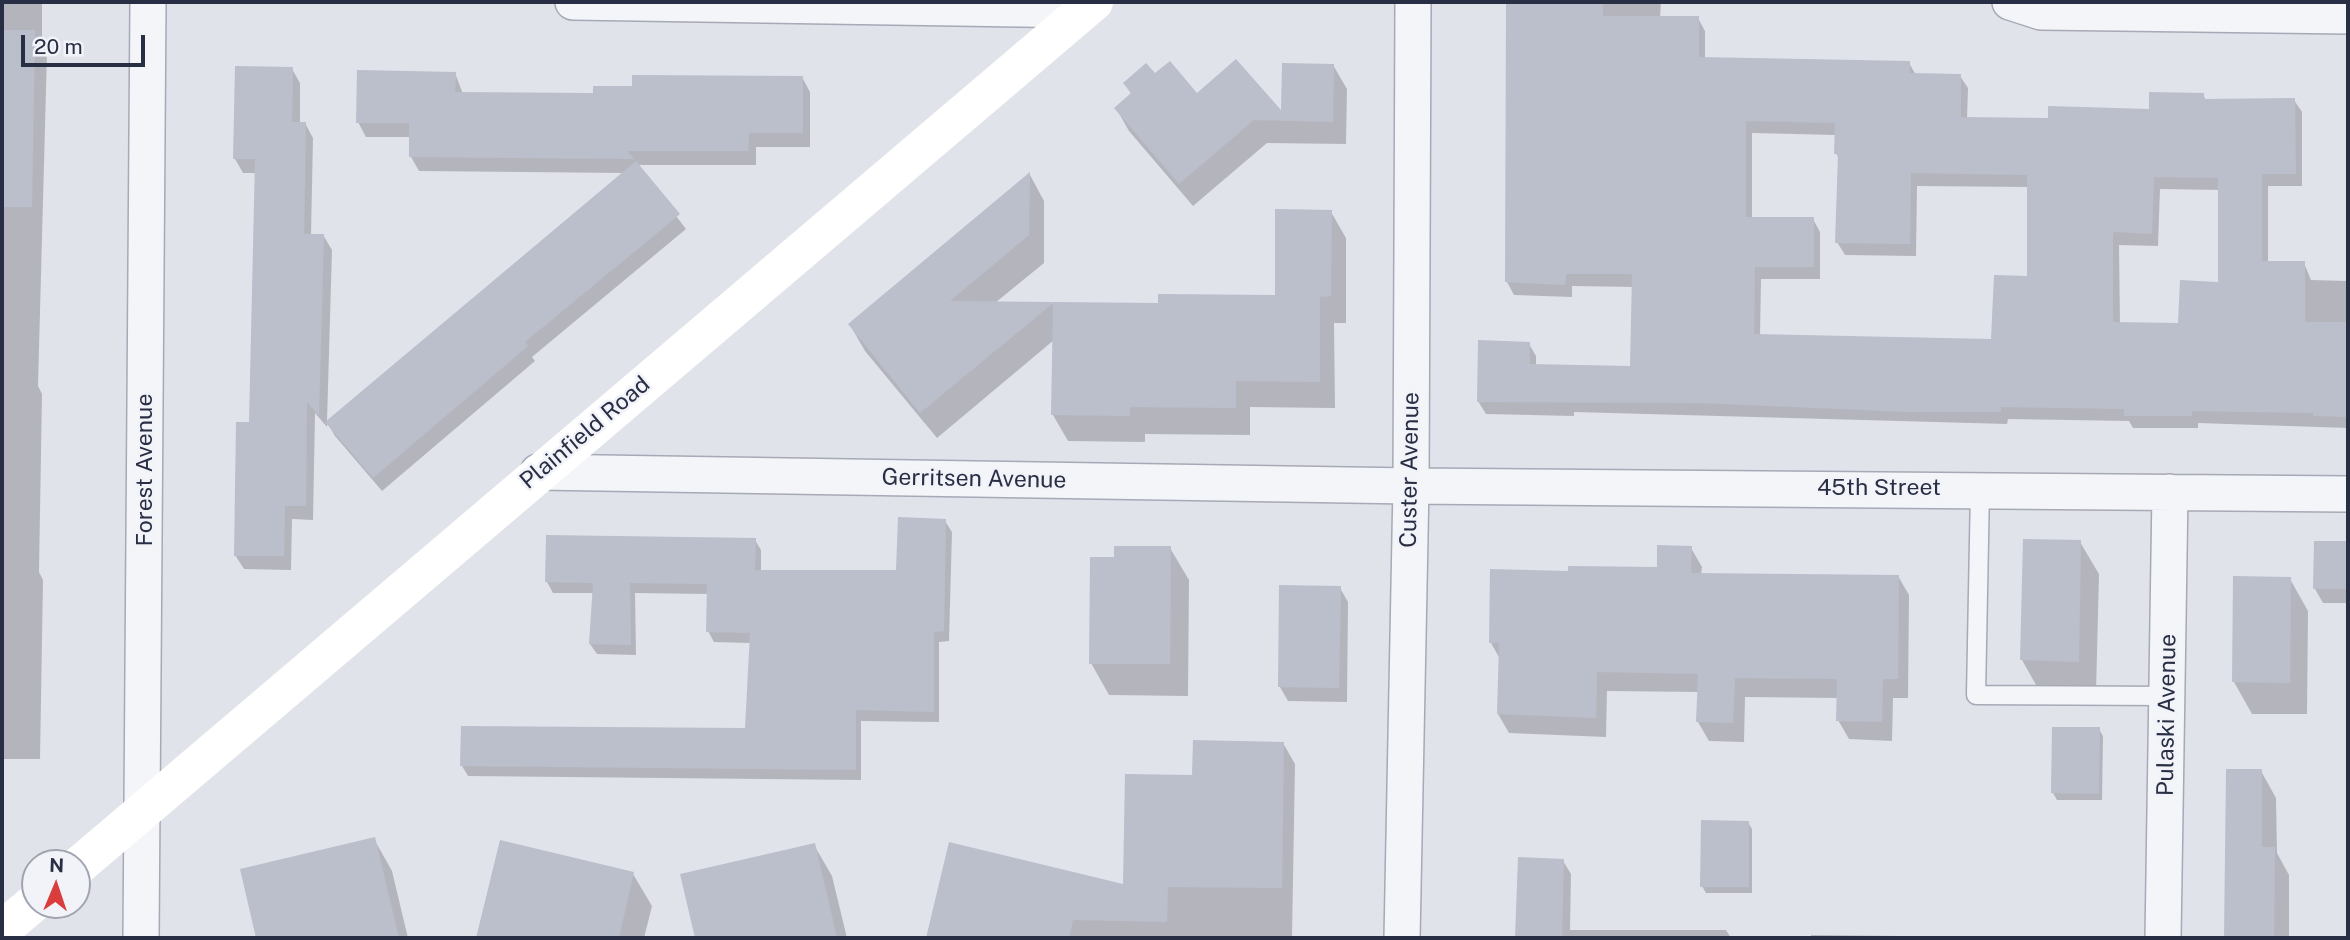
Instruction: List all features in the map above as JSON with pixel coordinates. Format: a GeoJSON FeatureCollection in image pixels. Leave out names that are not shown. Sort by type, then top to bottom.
{"type":"FeatureCollection","features":[{"type":"Feature","properties":{"kind":"street","name":"Forest Avenue"},"geometry":{"type":"LineString","coordinates":[[141,938],[148,2]]}},
{"type":"Feature","properties":{"kind":"street"},"geometry":{"type":"LineString","coordinates":[[573,2],[1089,6]]}},
{"type":"Feature","properties":{"kind":"street","name":"Custer Avenue"},"geometry":{"type":"LineString","coordinates":[[1402,938],[1410,486],[1413,2]]}},
{"type":"Feature","properties":{"kind":"street"},"geometry":{"type":"LineString","coordinates":[[2010,2],[2041,12],[2348,16]]}},
{"type":"Feature","properties":{"kind":"street","name":"Plainfield Road"},"geometry":{"type":"LineString","coordinates":[[91,855],[538,472],[1089,6]]}},
{"type":"Feature","properties":{"kind":"street","name":"Gerritsen Avenue"},"geometry":{"type":"LineString","coordinates":[[538,472],[1410,486]]}},
{"type":"Feature","properties":{"kind":"street","name":"45th Street"},"geometry":{"type":"LineString","coordinates":[[1410,486],[2348,494]]}},
{"type":"Feature","properties":{"kind":"street","name":"Pulaski Avenue"},"geometry":{"type":"LineString","coordinates":[[2164,938],[2170,492]]}},
{"type":"Feature","properties":{"kind":"street"},"geometry":{"type":"LineString","coordinates":[[2,930],[21,914]]}},
{"type":"Feature","properties":{"kind":"lane"},"geometry":{"type":"LineString","coordinates":[[1980,489],[1976,695],[2167,696]]}},
{"type":"Feature","properties":{"kind":"building"},"geometry":{"type":"Polygon","coordinates":[[[1506,2],[1603,2],[1603,16],[1699,16],[1699,57],[1910,61],[1910,73],[1961,74],[1961,117],[2048,118],[2048,106],[2149,109],[2149,92],[2204,93],[2204,99],[2295,98],[2296,174],[2262,174],[2262,261],[2305,261],[2305,322],[2348,322],[2348,417],[2313,416],[2313,413],[2192,411],[2192,416],[2124,416],[2124,409],[2001,407],[2001,412],[1909,412],[1699,403],[1477,402],[1478,340],[1530,342],[1530,364],[1630,366],[1632,274],[1566,274],[1565,285],[1505,282],[1506,2]],[[1746,121],[1746,217],[1814,217],[1814,267],[1755,267],[1754,334],[1991,339],[1994,275],[2027,276],[2027,175],[1911,173],[1910,244],[1835,243],[1838,154],[1834,154],[1835,123],[1746,121]],[[2154,177],[2152,234],[2113,232],[2113,322],[2178,323],[2180,280],[2218,282],[2218,178],[2154,177]]]}},
{"type":"Feature","properties":{"kind":"building"},"geometry":{"type":"Polygon","coordinates":[[[2,30],[35,30],[32,207],[2,207],[2,30]]]}},
{"type":"Feature","properties":{"kind":"building"},"geometry":{"type":"Polygon","coordinates":[[[1236,59],[1281,110],[1282,63],[1334,64],[1333,122],[1254,120],[1179,184],[1114,108],[1131,93],[1123,83],[1146,63],[1155,73],[1170,61],[1197,93],[1236,59]]]}},
{"type":"Feature","properties":{"kind":"building"},"geometry":{"type":"Polygon","coordinates":[[[235,66],[293,67],[292,122],[306,122],[304,234],[324,234],[319,416],[307,402],[306,506],[285,506],[284,556],[234,556],[236,422],[249,422],[255,159],[233,159],[235,66]]]}},
{"type":"Feature","properties":{"kind":"building"},"geometry":{"type":"Polygon","coordinates":[[[357,70],[456,72],[455,92],[593,93],[593,86],[632,86],[632,75],[803,76],[803,133],[749,133],[748,151],[627,151],[634,159],[409,157],[409,123],[356,123],[357,70]]]}},
{"type":"Feature","properties":{"kind":"building"},"geometry":{"type":"Polygon","coordinates":[[[636,161],[680,214],[525,342],[528,346],[373,478],[325,422],[636,161]]]}},
{"type":"Feature","properties":{"kind":"building"},"geometry":{"type":"Polygon","coordinates":[[[1030,172],[1029,235],[950,301],[1158,303],[1158,294],[1275,295],[1275,209],[1332,210],[1331,296],[1320,297],[1320,382],[1236,381],[1236,408],[1130,407],[1130,416],[1051,415],[1053,303],[920,413],[848,324],[1030,172]]]}},
{"type":"Feature","properties":{"kind":"building"},"geometry":{"type":"Polygon","coordinates":[[[898,517],[946,519],[944,631],[934,632],[934,712],[856,710],[856,770],[460,766],[461,726],[745,728],[750,633],[706,632],[707,584],[630,583],[631,645],[589,644],[593,583],[545,582],[546,535],[756,538],[755,570],[896,570],[898,517]]]}},
{"type":"Feature","properties":{"kind":"building"},"geometry":{"type":"Polygon","coordinates":[[[2023,539],[2081,540],[2079,662],[2020,660],[2023,539]]]}},
{"type":"Feature","properties":{"kind":"building"},"geometry":{"type":"Polygon","coordinates":[[[2314,541],[2348,541],[2348,589],[2313,589],[2314,541]]]}},
{"type":"Feature","properties":{"kind":"building"},"geometry":{"type":"Polygon","coordinates":[[[1657,545],[1692,546],[1691,573],[1899,575],[1898,679],[1883,679],[1882,722],[1836,721],[1837,679],[1735,678],[1733,723],[1696,722],[1698,674],[1597,672],[1596,718],[1497,714],[1499,643],[1489,643],[1490,569],[1568,571],[1568,566],[1657,567],[1657,545]]]}},
{"type":"Feature","properties":{"kind":"building"},"geometry":{"type":"Polygon","coordinates":[[[1114,546],[1171,546],[1170,664],[1089,664],[1090,557],[1114,557],[1114,546]]]}},
{"type":"Feature","properties":{"kind":"building"},"geometry":{"type":"Polygon","coordinates":[[[2233,576],[2291,577],[2290,683],[2232,682],[2233,576]]]}},
{"type":"Feature","properties":{"kind":"building"},"geometry":{"type":"Polygon","coordinates":[[[1279,585],[1341,586],[1339,688],[1278,687],[1279,585]]]}},
{"type":"Feature","properties":{"kind":"building"},"geometry":{"type":"Polygon","coordinates":[[[2052,727],[2100,727],[2099,794],[2051,793],[2052,727]]]}},
{"type":"Feature","properties":{"kind":"building"},"geometry":{"type":"Polygon","coordinates":[[[1193,740],[1284,742],[1282,888],[1168,887],[1167,922],[1073,920],[1069,938],[926,938],[949,842],[1123,884],[1125,774],[1192,775],[1193,740]]]}},
{"type":"Feature","properties":{"kind":"building"},"geometry":{"type":"Polygon","coordinates":[[[2226,769],[2262,769],[2262,847],[2275,847],[2274,938],[2224,938],[2226,769]]]}},
{"type":"Feature","properties":{"kind":"building"},"geometry":{"type":"Polygon","coordinates":[[[1701,820],[1749,821],[1749,887],[1700,887],[1701,820]]]}},
{"type":"Feature","properties":{"kind":"building"},"geometry":{"type":"Polygon","coordinates":[[[375,837],[399,938],[256,938],[240,869],[375,837]]]}},
{"type":"Feature","properties":{"kind":"building"},"geometry":{"type":"Polygon","coordinates":[[[500,840],[634,872],[619,938],[476,938],[500,840]]]}},
{"type":"Feature","properties":{"kind":"building"},"geometry":{"type":"Polygon","coordinates":[[[815,843],[837,938],[695,938],[680,874],[815,843]]]}},
{"type":"Feature","properties":{"kind":"building"},"geometry":{"type":"Polygon","coordinates":[[[1518,857],[1564,859],[1562,938],[1515,938],[1518,857]]]}}]}
